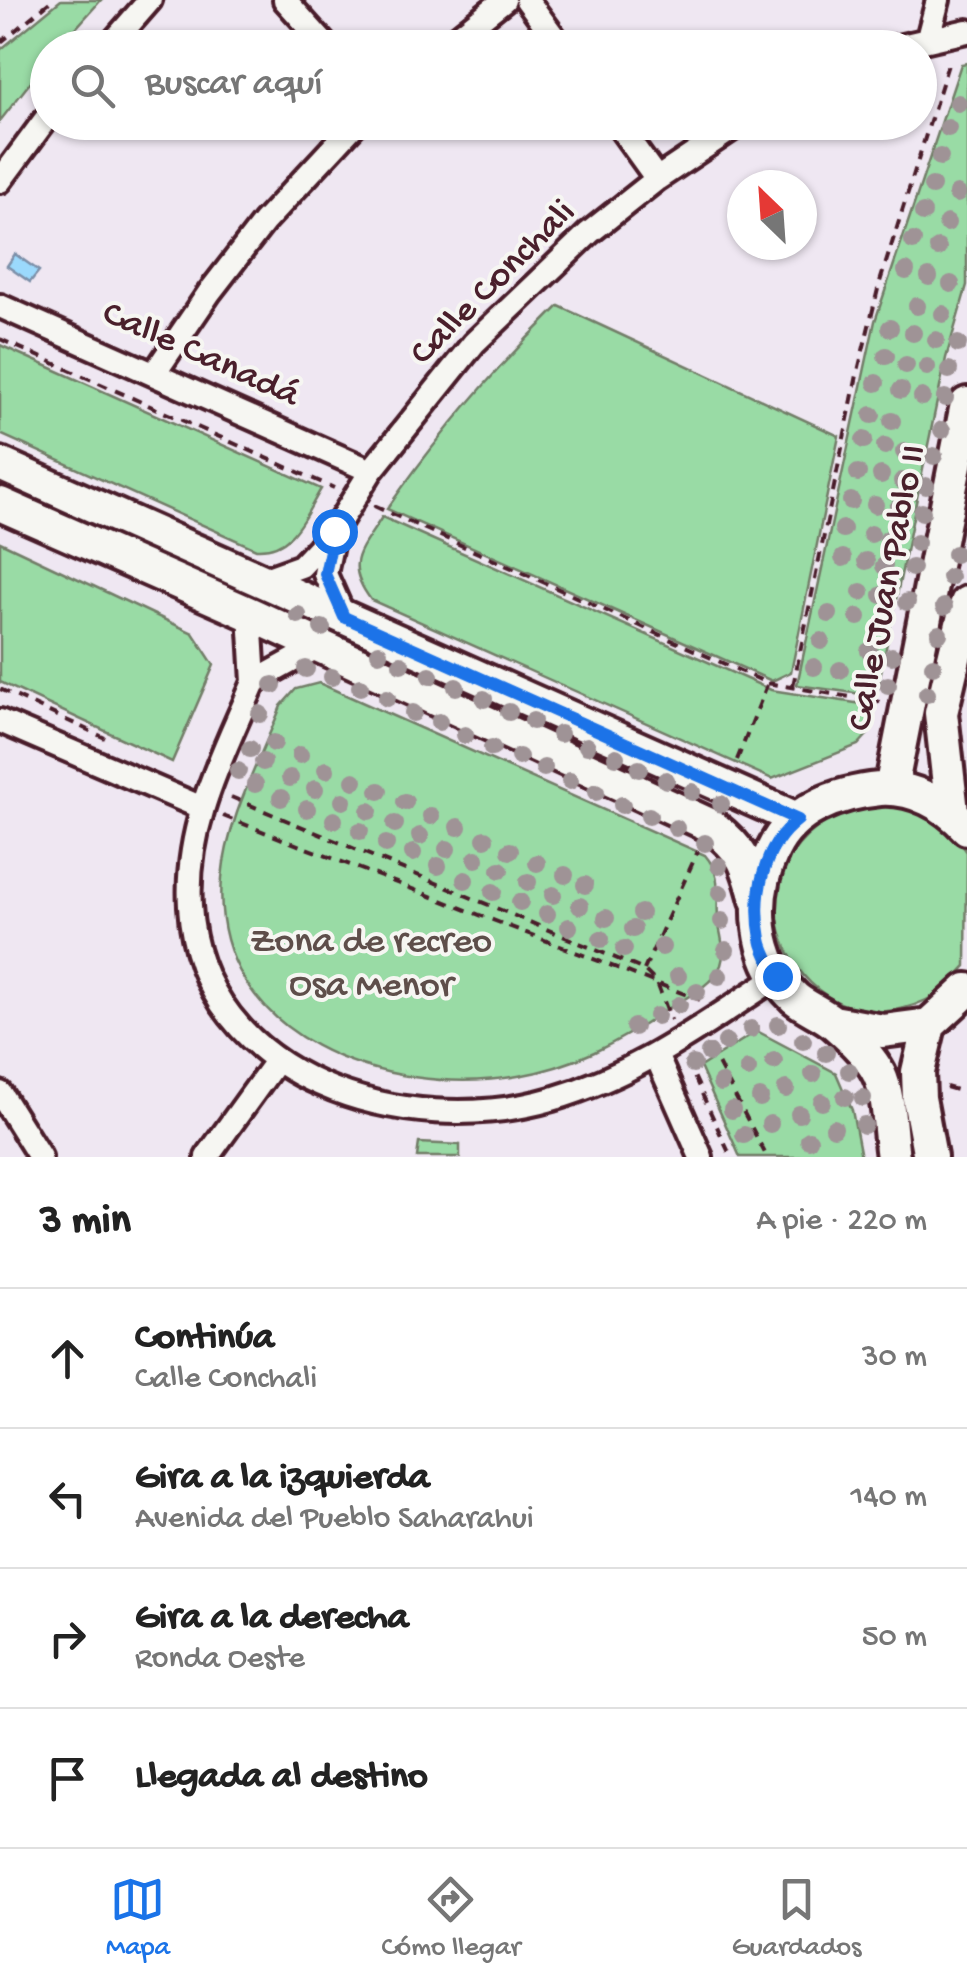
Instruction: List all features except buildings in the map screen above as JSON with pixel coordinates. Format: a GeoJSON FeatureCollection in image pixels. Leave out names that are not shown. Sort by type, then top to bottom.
{"type":"FeatureCollection","features":[{"type":"Feature","properties":{"kind":"main road","name":"Calle Juan Pablo II"},"geometry":{"type":"LineString","coordinates":[[891,788],[967,404]]}},
{"type":"Feature","properties":{"kind":"main road"},"geometry":{"type":"LineString","coordinates":[[0,464],[798,820]]}},
{"type":"Feature","properties":{"kind":"main road"},"geometry":{"type":"LineString","coordinates":[[0,504],[712,826],[745,856],[758,900],[762,943],[777,976],[796,999],[833,1022],[868,1057],[880,1076],[893,1157]]}},
{"type":"Feature","properties":{"kind":"main road","name":"Calle Juan Pablo II"},"geometry":{"type":"LineString","coordinates":[[959,820],[940,713],[967,604]]}},
{"type":"Feature","properties":{"kind":"main road"},"geometry":{"type":"LineString","coordinates":[[758,900],[776,843],[798,820],[825,801],[849,792],[891,788],[926,797],[959,820]]}},
{"type":"Feature","properties":{"kind":"main road"},"geometry":{"type":"LineString","coordinates":[[833,1022],[883,1031],[928,1025],[967,990]]}},
{"type":"Feature","properties":{"kind":"main road"},"geometry":{"type":"LineString","coordinates":[[928,1025],[918,1086],[930,1157]]}},
{"type":"Feature","properties":{"kind":"street"},"geometry":{"type":"LineString","coordinates":[[285,0],[312,30]]}},
{"type":"Feature","properties":{"kind":"street"},"geometry":{"type":"LineString","coordinates":[[466,30],[504,0]]}},
{"type":"Feature","properties":{"kind":"street"},"geometry":{"type":"LineString","coordinates":[[527,0],[549,30]]}},
{"type":"Feature","properties":{"kind":"street"},"geometry":{"type":"LineString","coordinates":[[930,30],[938,0]]}},
{"type":"Feature","properties":{"kind":"street"},"geometry":{"type":"LineString","coordinates":[[123,30],[148,1]]}},
{"type":"Feature","properties":{"kind":"street"},"geometry":{"type":"LineString","coordinates":[[937,36],[962,32]]}},
{"type":"Feature","properties":{"kind":"street"},"geometry":{"type":"LineString","coordinates":[[0,181],[30,140]]}},
{"type":"Feature","properties":{"kind":"street"},"geometry":{"type":"LineString","coordinates":[[154,374],[264,222],[340,140]]}},
{"type":"Feature","properties":{"kind":"street"},"geometry":{"type":"LineString","coordinates":[[629,140],[657,180]]}},
{"type":"Feature","properties":{"kind":"street","name":"Calle Conchali"},"geometry":{"type":"LineString","coordinates":[[262,580],[301,566],[334,531],[371,471],[474,342],[589,233],[716,140]]}},
{"type":"Feature","properties":{"kind":"street","name":"Calle Canadá"},"geometry":{"type":"LineString","coordinates":[[0,306],[371,471]]}},
{"type":"Feature","properties":{"kind":"street","name":"Calle Conchali"},"geometry":{"type":"LineString","coordinates":[[334,531],[325,574],[344,617]]}},
{"type":"Feature","properties":{"kind":"street"},"geometry":{"type":"LineString","coordinates":[[250,614],[254,682],[204,797],[191,862],[190,906],[203,968],[225,1010],[276,1060],[341,1094],[392,1106],[448,1113],[500,1109],[604,1082],[656,1055],[777,976]]}},
{"type":"Feature","properties":{"kind":"street"},"geometry":{"type":"LineString","coordinates":[[254,682],[319,646]]}},
{"type":"Feature","properties":{"kind":"street"},"geometry":{"type":"LineString","coordinates":[[0,721],[204,797]]}},
{"type":"Feature","properties":{"kind":"street"},"geometry":{"type":"LineString","coordinates":[[656,1055],[701,1157]]}},
{"type":"Feature","properties":{"kind":"street"},"geometry":{"type":"LineString","coordinates":[[207,1157],[276,1060]]}},
{"type":"Feature","properties":{"kind":"street"},"geometry":{"type":"LineString","coordinates":[[0,1093],[40,1157]]}},
{"type":"Feature","properties":{"kind":"path"},"geometry":{"type":"LineString","coordinates":[[0,43],[52,0]]}},
{"type":"Feature","properties":{"kind":"path"},"geometry":{"type":"LineString","coordinates":[[937,108],[962,32]]}},
{"type":"Feature","properties":{"kind":"path"},"geometry":{"type":"LineString","coordinates":[[0,339],[768,683],[792,686],[879,285],[927,140]]}},
{"type":"Feature","properties":{"kind":"path"},"geometry":{"type":"LineString","coordinates":[[0,689],[104,738]]}},
{"type":"Feature","properties":{"kind":"path"},"geometry":{"type":"LineString","coordinates":[[204,797],[644,970]]}},
{"type":"Feature","properties":{"kind":"path"},"geometry":{"type":"LineString","coordinates":[[204,797],[726,1010]]}},
{"type":"Feature","properties":{"kind":"path"},"geometry":{"type":"LineString","coordinates":[[710,1048],[767,1157]]}},
{"type":"Feature","properties":{"kind":"path"},"geometry":{"type":"LineString","coordinates":[[946,1087],[967,1093]]}},
{"type":"Feature","properties":{"kind":"green space"},"geometry":{"type":"Polygon","coordinates":[[[61,0],[101,0],[74,30],[30,30],[30,83],[0,121],[0,50],[61,0]]]}},
{"type":"Feature","properties":{"kind":"green space"},"geometry":{"type":"Polygon","coordinates":[[[967,63],[967,285],[946,358],[876,696],[797,685],[875,321],[961,64],[967,63]]]}},
{"type":"Feature","properties":{"kind":"green space"},"geometry":{"type":"Polygon","coordinates":[[[559,306],[839,436],[791,672],[772,681],[387,509],[468,403],[559,306]]]}},
{"type":"Feature","properties":{"kind":"green space"},"geometry":{"type":"Polygon","coordinates":[[[0,345],[321,489],[288,538],[269,548],[256,549],[0,434],[0,345]]]}},
{"type":"Feature","properties":{"kind":"green space"},"geometry":{"type":"Polygon","coordinates":[[[382,517],[771,690],[875,706],[869,733],[858,745],[772,779],[371,600],[358,576],[358,557],[382,517]]]}},
{"type":"Feature","properties":{"kind":"green space"},"geometry":{"type":"Polygon","coordinates":[[[0,542],[193,633],[214,665],[172,762],[0,682],[0,542]]]}},
{"type":"Feature","properties":{"kind":"green space","name":"Zona de recreo Osa Menor"},"geometry":{"type":"Polygon","coordinates":[[[319,683],[705,855],[717,886],[723,954],[717,973],[695,992],[612,1044],[557,1067],[518,1076],[467,1081],[415,1077],[364,1066],[316,1046],[276,1017],[244,980],[226,933],[222,878],[237,812],[281,706],[296,689],[319,683]]]}},
{"type":"Feature","properties":{"kind":"green space"},"geometry":{"type":"Polygon","coordinates":[[[869,804],[924,815],[948,830],[967,852],[966,966],[939,993],[890,1011],[846,1005],[810,983],[786,948],[777,907],[785,866],[815,830],[869,804]]]}},
{"type":"Feature","properties":{"kind":"green space"},"geometry":{"type":"Polygon","coordinates":[[[757,1031],[836,1073],[852,1110],[861,1157],[740,1157],[700,1067],[757,1031]]]}},
{"type":"Feature","properties":{"kind":"green space"},"geometry":{"type":"Polygon","coordinates":[[[419,1143],[460,1145],[460,1157],[417,1157],[419,1143]]]}},
{"type":"Feature","properties":{"kind":"water"},"geometry":{"type":"Polygon","coordinates":[[[15,254],[39,271],[30,282],[7,266],[15,254]]]}},
{"type":"Feature","properties":{"kind":"route"},"geometry":{"type":"LineString","coordinates":[[334,531],[325,574],[344,617],[798,820],[776,843],[758,900],[762,943],[777,976]]}}]}
